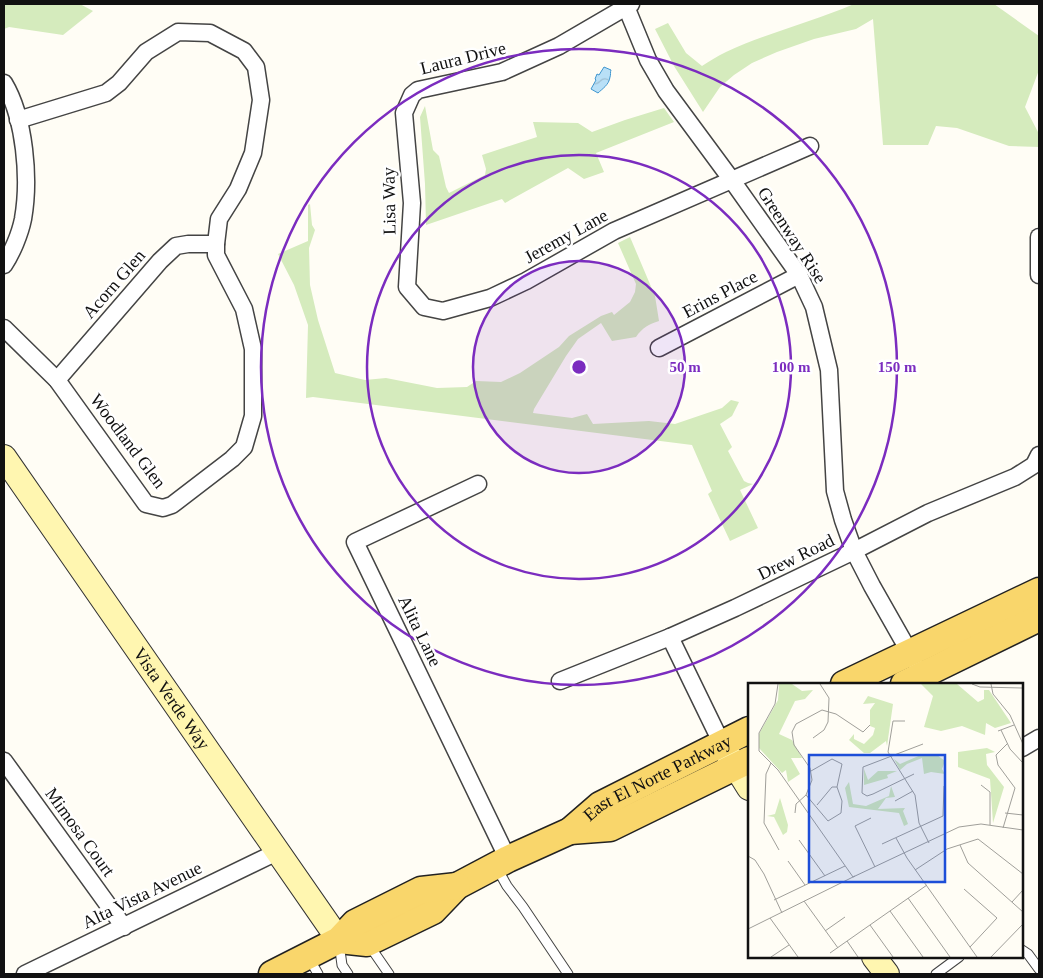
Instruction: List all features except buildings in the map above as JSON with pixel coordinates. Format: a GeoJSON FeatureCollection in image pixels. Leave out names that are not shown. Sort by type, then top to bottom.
{"type":"FeatureCollection","features":[{"type":"Feature","properties":{"kind":"main road"},"geometry":{"type":"LineString","coordinates":[[846,683],[1039,591]]}},
{"type":"Feature","properties":{"kind":"main road"},"geometry":{"type":"LineString","coordinates":[[914,680],[1039,618]]}},
{"type":"Feature","properties":{"kind":"main road","name":"East El Norte Parkway"},"geometry":{"type":"LineString","coordinates":[[339,940],[367,942],[433,911],[457,886],[570,830],[600,805],[748,731]]}},
{"type":"Feature","properties":{"kind":"main road","name":"East El Norte Parkway"},"geometry":{"type":"LineString","coordinates":[[570,830],[610,828],[745,772]]}},
{"type":"Feature","properties":{"kind":"main road","name":"East El Norte Parkway"},"geometry":{"type":"LineString","coordinates":[[272,974],[313,965],[355,923],[421,890],[457,886]]}},
{"type":"Feature","properties":{"kind":"street","name":"Laura Drive"},"geometry":{"type":"LineString","coordinates":[[412,96],[418,90],[502,72],[559,46],[627,4]]}},
{"type":"Feature","properties":{"kind":"street","name":"Greenway Rise"},"geometry":{"type":"LineString","coordinates":[[627,4],[648,60],[666,91],[799,275],[814,307],[829,370],[835,491],[842,520],[854,551],[872,586],[910,652],[914,680]]}},
{"type":"Feature","properties":{"kind":"street","name":"Woodland Glen"},"geometry":{"type":"LineString","coordinates":[[4,328],[58,380],[146,504],[163,508],[172,505],[232,459],[244,446],[253,416],[253,349],[244,309],[216,255],[216,244],[219,219],[238,189],[253,153],[261,100],[256,67],[244,51],[210,33],[178,32],[146,52],[119,83],[106,93],[18,120]]}},
{"type":"Feature","properties":{"kind":"street"},"geometry":{"type":"LineString","coordinates":[[4,83],[11,94],[24,146],[26,191],[23,220],[11,255],[4,265]]}},
{"type":"Feature","properties":{"kind":"street","name":"Lisa Way"},"geometry":{"type":"LineString","coordinates":[[412,96],[404,113],[412,203],[407,287],[419,302]]}},
{"type":"Feature","properties":{"kind":"street","name":"Jeremy Lane"},"geometry":{"type":"LineString","coordinates":[[419,302],[424,307],[443,311],[490,298],[526,281],[614,231],[810,146]]}},
{"type":"Feature","properties":{"kind":"street"},"geometry":{"type":"LineString","coordinates":[[1039,237],[1039,275]]}},
{"type":"Feature","properties":{"kind":"street","name":"Acorn Glen"},"geometry":{"type":"LineString","coordinates":[[58,380],[160,261],[176,246],[216,244]]}},
{"type":"Feature","properties":{"kind":"street","name":"Erins Place"},"geometry":{"type":"LineString","coordinates":[[659,348],[799,275]]}},
{"type":"Feature","properties":{"kind":"street","name":"Drew Road"},"geometry":{"type":"LineString","coordinates":[[560,681],[670,637],[736,608],[928,513],[1015,477],[1034,465],[1039,455]]}},
{"type":"Feature","properties":{"kind":"street","name":"Vista Verde Way"},"geometry":{"type":"LineString","coordinates":[[4,457],[339,940]]}},
{"type":"Feature","properties":{"kind":"street","name":"Alita Lane"},"geometry":{"type":"LineString","coordinates":[[478,484],[355,542],[502,863]]}},
{"type":"Feature","properties":{"kind":"street"},"geometry":{"type":"LineString","coordinates":[[670,637],[722,744],[745,772]]}},
{"type":"Feature","properties":{"kind":"street"},"geometry":{"type":"LineString","coordinates":[[1023,747],[1039,738]]}},
{"type":"Feature","properties":{"kind":"street","name":"Mimosa Court"},"geometry":{"type":"LineString","coordinates":[[4,761],[124,927]]}},
{"type":"Feature","properties":{"kind":"street","name":"Alta Vista Avenue"},"geometry":{"type":"LineString","coordinates":[[25,974],[277,852]]}},
{"type":"Feature","properties":{"kind":"street"},"geometry":{"type":"LineString","coordinates":[[875,958],[887,974]]}},
{"type":"Feature","properties":{"kind":"lane"},"geometry":{"type":"LineString","coordinates":[[502,863],[507,886],[568,974]]}},
{"type":"Feature","properties":{"kind":"lane"},"geometry":{"type":"LineString","coordinates":[[339,940],[342,965],[348,974]]}},
{"type":"Feature","properties":{"kind":"lane"},"geometry":{"type":"LineString","coordinates":[[367,942],[389,974]]}},
{"type":"Feature","properties":{"kind":"lane"},"geometry":{"type":"LineString","coordinates":[[1023,951],[1028,954],[1039,969]]}},
{"type":"Feature","properties":{"kind":"lane"},"geometry":{"type":"LineString","coordinates":[[936,974],[958,958]]}},
{"type":"Feature","properties":{"kind":"green space"},"geometry":{"type":"Polygon","coordinates":[[[4,4],[80,4],[93,11],[63,35],[9,27],[4,29],[4,4]]]}},
{"type":"Feature","properties":{"kind":"green space"},"geometry":{"type":"Polygon","coordinates":[[[854,4],[994,4],[1039,36],[1039,70],[1025,107],[1039,134],[1039,147],[1009,146],[957,128],[936,126],[928,145],[883,145],[873,19],[856,29],[814,39],[752,63],[720,87],[703,112],[674,66],[655,29],[668,23],[686,53],[702,66],[742,45],[854,4]]]}},
{"type":"Feature","properties":{"kind":"green space"},"geometry":{"type":"Polygon","coordinates":[[[425,106],[433,150],[439,156],[449,193],[485,175],[486,169],[482,155],[537,137],[533,122],[578,123],[592,132],[664,108],[674,122],[596,153],[604,172],[584,179],[568,168],[505,203],[502,199],[426,225],[420,117],[425,106]]]}},
{"type":"Feature","properties":{"kind":"green space"},"geometry":{"type":"Polygon","coordinates":[[[310,204],[312,225],[315,230],[309,248],[310,285],[318,320],[335,373],[365,380],[386,378],[437,388],[467,387],[476,381],[501,382],[520,373],[559,347],[569,336],[601,316],[612,312],[614,315],[630,302],[635,292],[636,284],[618,243],[630,237],[655,296],[659,321],[646,327],[636,337],[612,341],[601,323],[578,339],[533,413],[572,418],[587,414],[593,424],[649,421],[675,424],[722,408],[731,400],[739,402],[732,416],[720,424],[732,447],[728,451],[744,481],[753,484],[740,490],[758,528],[730,541],[708,494],[712,491],[692,445],[313,397],[306,398],[308,325],[294,285],[278,254],[308,241],[308,205],[310,204]]]}},
{"type":"Feature","properties":{"kind":"water"},"geometry":{"type":"Polygon","coordinates":[[[604,67],[611,70],[610,76],[607,85],[598,93],[591,89],[597,74],[599,75],[604,67]]]}}]}
